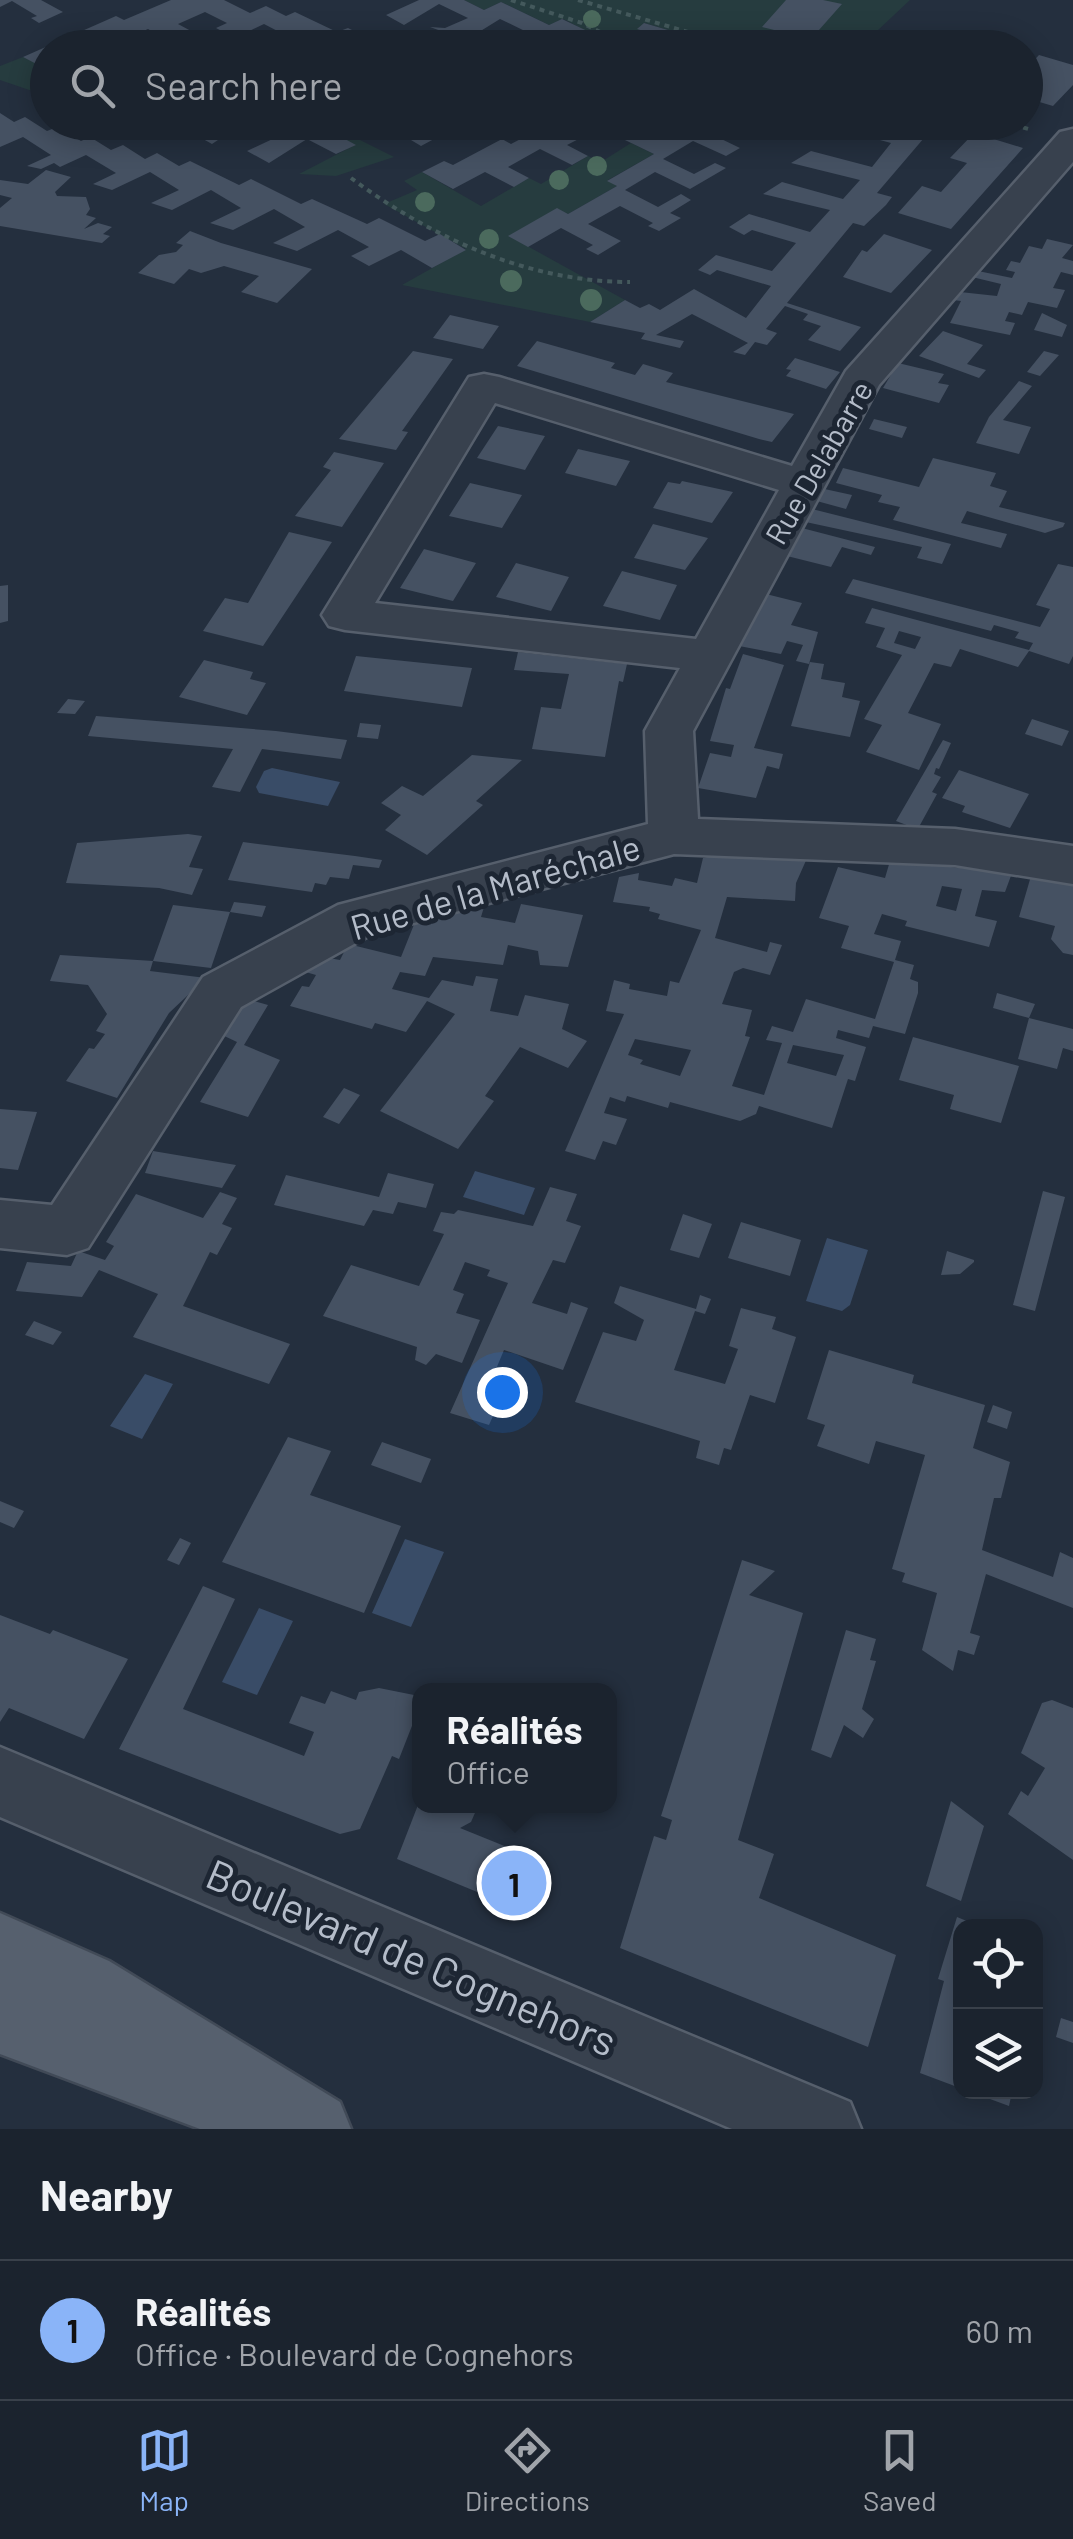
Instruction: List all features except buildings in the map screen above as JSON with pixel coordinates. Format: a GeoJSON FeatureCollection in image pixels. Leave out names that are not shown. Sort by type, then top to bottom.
{"type":"FeatureCollection","features":[{"type":"Feature","properties":{"kind":"main road"},"geometry":{"type":"LineString","coordinates":[[0,1950],[83,1986],[309,2129]]}},
{"type":"Feature","properties":{"kind":"main road"},"geometry":{"type":"LineString","coordinates":[[0,2017],[56,2041],[309,2129]]}},
{"type":"Feature","properties":{"kind":"street","name":"Rue Delabarre"},"geometry":{"type":"LineString","coordinates":[[674,836],[669,731],[861,380],[1073,140]]}},
{"type":"Feature","properties":{"kind":"street"},"geometry":{"type":"LineString","coordinates":[[710,656],[345,615],[484,386],[804,484]]}},
{"type":"Feature","properties":{"kind":"street","name":"Rue de la Maréchale"},"geometry":{"type":"LineString","coordinates":[[0,1224],[67,1231],[222,992],[356,920],[674,836],[955,848],[1073,865]]}},
{"type":"Feature","properties":{"kind":"street","name":"Boulevard de Cognehors"},"geometry":{"type":"LineString","coordinates":[[0,1782],[823,2129]]}},
{"type":"Feature","properties":{"kind":"path"},"geometry":{"type":"LineString","coordinates":[[511,0],[596,30]]}},
{"type":"Feature","properties":{"kind":"path"},"geometry":{"type":"LineString","coordinates":[[578,0],[681,30]]}},
{"type":"Feature","properties":{"kind":"path"},"geometry":{"type":"LineString","coordinates":[[351,178],[418,225],[542,272],[577,282],[630,282]]}},
{"type":"Feature","properties":{"kind":"green space"},"geometry":{"type":"Polygon","coordinates":[[[464,0],[910,0],[878,30],[668,30],[644,23],[648,30],[583,30],[563,19],[549,25],[501,2],[484,10],[464,0]]]}},
{"type":"Feature","properties":{"kind":"green space"},"geometry":{"type":"Polygon","coordinates":[[[23,57],[30,60],[30,90],[0,80],[0,66],[23,57]]]}},
{"type":"Feature","properties":{"kind":"green space"},"geometry":{"type":"Polygon","coordinates":[[[346,140],[360,140],[394,157],[336,176],[299,174],[355,145],[346,140]]]}},
{"type":"Feature","properties":{"kind":"green space"},"geometry":{"type":"Polygon","coordinates":[[[631,143],[654,154],[608,180],[617,186],[568,214],[557,209],[511,237],[625,300],[590,322],[402,285],[466,249],[384,204],[417,190],[404,181],[422,172],[481,206],[529,178],[541,184],[588,156],[601,162],[631,143]]]}},
{"type":"Feature","properties":{"kind":"water"},"geometry":{"type":"Polygon","coordinates":[[[272,768],[340,782],[328,806],[259,793],[256,787],[264,771],[272,768]]]}},
{"type":"Feature","properties":{"kind":"water"},"geometry":{"type":"Polygon","coordinates":[[[475,1171],[535,1188],[524,1215],[463,1197],[475,1171]]]}},
{"type":"Feature","properties":{"kind":"water"},"geometry":{"type":"Polygon","coordinates":[[[827,1238],[868,1250],[850,1305],[842,1311],[806,1301],[827,1238]]]}},
{"type":"Feature","properties":{"kind":"water"},"geometry":{"type":"Polygon","coordinates":[[[145,1374],[173,1384],[142,1439],[110,1426],[145,1374]]]}},
{"type":"Feature","properties":{"kind":"water"},"geometry":{"type":"Polygon","coordinates":[[[405,1539],[444,1552],[411,1627],[372,1613],[405,1539]]]}},
{"type":"Feature","properties":{"kind":"water"},"geometry":{"type":"Polygon","coordinates":[[[259,1608],[293,1621],[257,1695],[222,1682],[259,1608]]]}},
{"type":"Feature","properties":{"kind":"place","name":"Réalités"},"geometry":{"type":"Point","coordinates":[514,1883]}}]}
